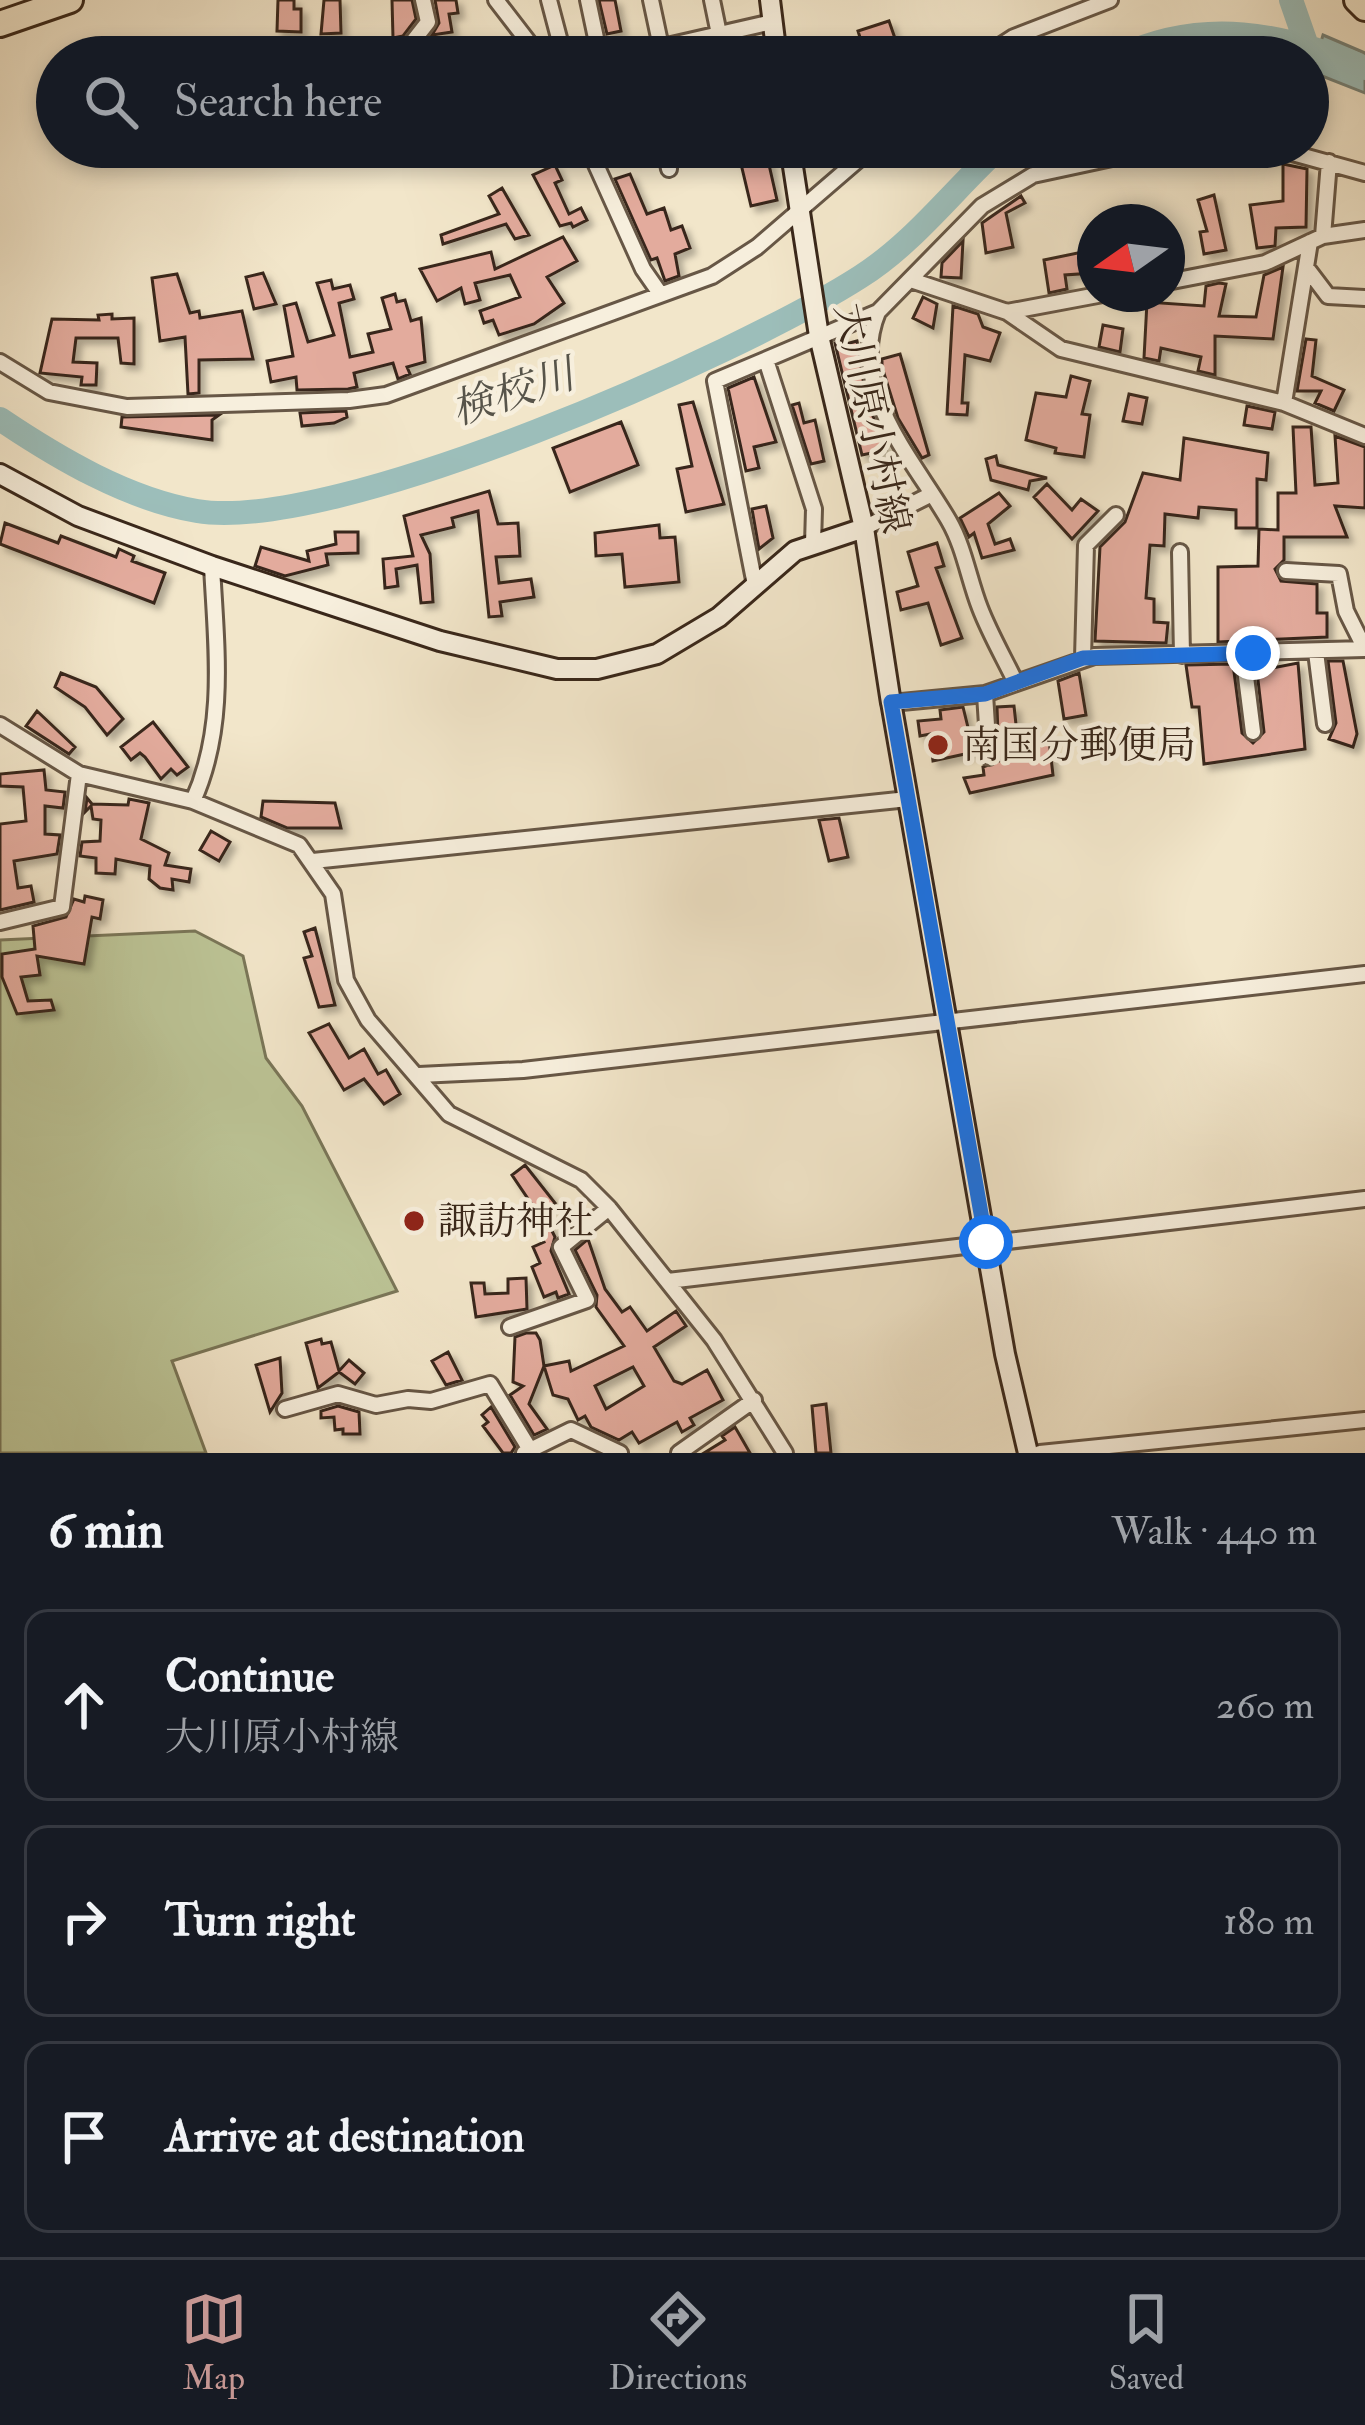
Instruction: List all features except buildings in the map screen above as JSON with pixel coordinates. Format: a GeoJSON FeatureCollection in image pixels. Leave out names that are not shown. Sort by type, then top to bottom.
{"type":"FeatureCollection","features":[{"type":"Feature","properties":{"kind":"highway"},"geometry":{"type":"LineString","coordinates":[[0,11],[32,0]]}},
{"type":"Feature","properties":{"kind":"highway"},"geometry":{"type":"LineString","coordinates":[[0,24],[70,0]]}},
{"type":"Feature","properties":{"kind":"highway"},"geometry":{"type":"LineString","coordinates":[[1357,0],[1365,8]]}},
{"type":"Feature","properties":{"kind":"main road"},"geometry":{"type":"LineString","coordinates":[[770,0],[774,36]]}},
{"type":"Feature","properties":{"kind":"main road","name":"大川原小村線"},"geometry":{"type":"LineString","coordinates":[[793,168],[820,336],[864,528],[986,1242],[1028,1453]]}},
{"type":"Feature","properties":{"kind":"main road"},"geometry":{"type":"LineString","coordinates":[[0,474],[78,515],[212,566],[440,641],[557,669],[597,669],[657,654],[719,617],[776,564],[813,544],[864,528]]}},
{"type":"Feature","properties":{"kind":"street"},"geometry":{"type":"LineString","coordinates":[[421,36],[428,22],[423,0]]}},
{"type":"Feature","properties":{"kind":"street"},"geometry":{"type":"LineString","coordinates":[[496,0],[524,36]]}},
{"type":"Feature","properties":{"kind":"street"},"geometry":{"type":"LineString","coordinates":[[549,0],[558,36]]}},
{"type":"Feature","properties":{"kind":"street"},"geometry":{"type":"LineString","coordinates":[[588,0],[596,36]]}},
{"type":"Feature","properties":{"kind":"street"},"geometry":{"type":"LineString","coordinates":[[651,0],[659,36]]}},
{"type":"Feature","properties":{"kind":"street"},"geometry":{"type":"LineString","coordinates":[[712,0],[719,34]]}},
{"type":"Feature","properties":{"kind":"street"},"geometry":{"type":"LineString","coordinates":[[1017,36],[1110,0]]}},
{"type":"Feature","properties":{"kind":"street"},"geometry":{"type":"LineString","coordinates":[[710,36],[772,22]]}},
{"type":"Feature","properties":{"kind":"street"},"geometry":{"type":"LineString","coordinates":[[1329,162],[1365,173]]}},
{"type":"Feature","properties":{"kind":"street"},"geometry":{"type":"LineString","coordinates":[[597,168],[643,269],[659,292]]}},
{"type":"Feature","properties":{"kind":"street"},"geometry":{"type":"LineString","coordinates":[[0,362],[49,392],[127,407],[386,395],[712,276],[758,247],[848,168]]}},
{"type":"Feature","properties":{"kind":"street"},"geometry":{"type":"LineString","coordinates":[[754,585],[715,381],[878,312],[914,281],[982,206],[1033,175],[1066,168]]}},
{"type":"Feature","properties":{"kind":"street"},"geometry":{"type":"LineString","coordinates":[[1284,403],[1328,168]]}},
{"type":"Feature","properties":{"kind":"street"},"geometry":{"type":"LineString","coordinates":[[1185,279],[1265,263],[1316,239],[1365,230]]}},
{"type":"Feature","properties":{"kind":"street"},"geometry":{"type":"LineString","coordinates":[[1306,267],[1328,296],[1365,298]]}},
{"type":"Feature","properties":{"kind":"street"},"geometry":{"type":"LineString","coordinates":[[914,281],[1007,312],[1061,349],[1284,403],[1365,436]]}},
{"type":"Feature","properties":{"kind":"street"},"geometry":{"type":"LineString","coordinates":[[1007,312],[1077,299]]}},
{"type":"Feature","properties":{"kind":"street"},"geometry":{"type":"LineString","coordinates":[[878,312],[871,330],[871,357],[894,442],[908,454],[950,523],[980,609],[1016,683]]}},
{"type":"Feature","properties":{"kind":"street"},"geometry":{"type":"LineString","coordinates":[[766,361],[814,509],[813,544]]}},
{"type":"Feature","properties":{"kind":"street"},"geometry":{"type":"LineString","coordinates":[[864,528],[930,495]]}},
{"type":"Feature","properties":{"kind":"street"},"geometry":{"type":"LineString","coordinates":[[1083,658],[1086,545],[1116,515]]}},
{"type":"Feature","properties":{"kind":"street"},"geometry":{"type":"LineString","coordinates":[[1180,552],[1182,655]]}},
{"type":"Feature","properties":{"kind":"street"},"geometry":{"type":"LineString","coordinates":[[193,801],[211,761],[216,724],[212,566]]}},
{"type":"Feature","properties":{"kind":"street"},"geometry":{"type":"LineString","coordinates":[[891,702],[985,694],[1083,658],[1365,649],[1346,610],[1339,574],[1286,571]]}},
{"type":"Feature","properties":{"kind":"street"},"geometry":{"type":"LineString","coordinates":[[1316,652],[1325,724]]}},
{"type":"Feature","properties":{"kind":"street"},"geometry":{"type":"LineString","coordinates":[[1243,653],[1252,732]]}},
{"type":"Feature","properties":{"kind":"street"},"geometry":{"type":"LineString","coordinates":[[985,694],[989,757]]}},
{"type":"Feature","properties":{"kind":"street"},"geometry":{"type":"LineString","coordinates":[[0,725],[79,774],[193,801],[299,845],[333,894],[350,992],[448,1114],[580,1180],[609,1208],[754,1400],[785,1453]]}},
{"type":"Feature","properties":{"kind":"street"},"geometry":{"type":"LineString","coordinates":[[0,922],[62,907],[79,774]]}},
{"type":"Feature","properties":{"kind":"street"},"geometry":{"type":"LineString","coordinates":[[313,861],[908,799]]}},
{"type":"Feature","properties":{"kind":"street"},"geometry":{"type":"LineString","coordinates":[[419,1075],[524,1070],[1365,974]]}},
{"type":"Feature","properties":{"kind":"street"},"geometry":{"type":"LineString","coordinates":[[668,1281],[1365,1199]]}},
{"type":"Feature","properties":{"kind":"street"},"geometry":{"type":"LineString","coordinates":[[510,1327],[587,1300],[561,1247],[609,1208]]}},
{"type":"Feature","properties":{"kind":"street"},"geometry":{"type":"LineString","coordinates":[[285,1409],[338,1394],[376,1405],[408,1399],[431,1401],[490,1384],[526,1450],[571,1430],[620,1453]]}},
{"type":"Feature","properties":{"kind":"street"},"geometry":{"type":"LineString","coordinates":[[663,1453],[679,1452],[754,1400]]}},
{"type":"Feature","properties":{"kind":"street"},"geometry":{"type":"LineString","coordinates":[[1040,1453],[1365,1420]]}},
{"type":"Feature","properties":{"kind":"green space"},"geometry":{"type":"Polygon","coordinates":[[[195,931],[243,956],[266,1058],[302,1106],[397,1291],[172,1361],[206,1453],[0,1453],[0,940],[195,931]]]}},
{"type":"Feature","properties":{"kind":"water"},"geometry":{"type":"Polygon","coordinates":[[[1329,38],[1365,53],[1365,93],[1329,79],[1329,38]]]}},
{"type":"Feature","properties":{"kind":"waterway"},"geometry":{"type":"LineString","coordinates":[[1291,0],[1304,36]]}},
{"type":"Feature","properties":{"kind":"waterway","name":"検校川"},"geometry":{"type":"LineString","coordinates":[[1191,36],[1255,36]]}},
{"type":"Feature","properties":{"kind":"waterway","name":"検校川"},"geometry":{"type":"LineString","coordinates":[[1329,54],[1365,68]]}},
{"type":"Feature","properties":{"kind":"waterway","name":"検校川"},"geometry":{"type":"LineString","coordinates":[[0,419],[94,475],[145,497],[197,511],[260,511],[342,495],[534,432],[724,350],[802,310],[880,263],[979,168]]}},
{"type":"Feature","properties":{"kind":"place","name":"南国分郵便局"},"geometry":{"type":"Point","coordinates":[938,745]}},
{"type":"Feature","properties":{"kind":"place","name":"諏訪神社"},"geometry":{"type":"Point","coordinates":[414,1221]}},
{"type":"Feature","properties":{"kind":"route"},"geometry":{"type":"LineString","coordinates":[[986,1242],[891,702],[985,694],[1094,656],[1253,653]]}}]}
